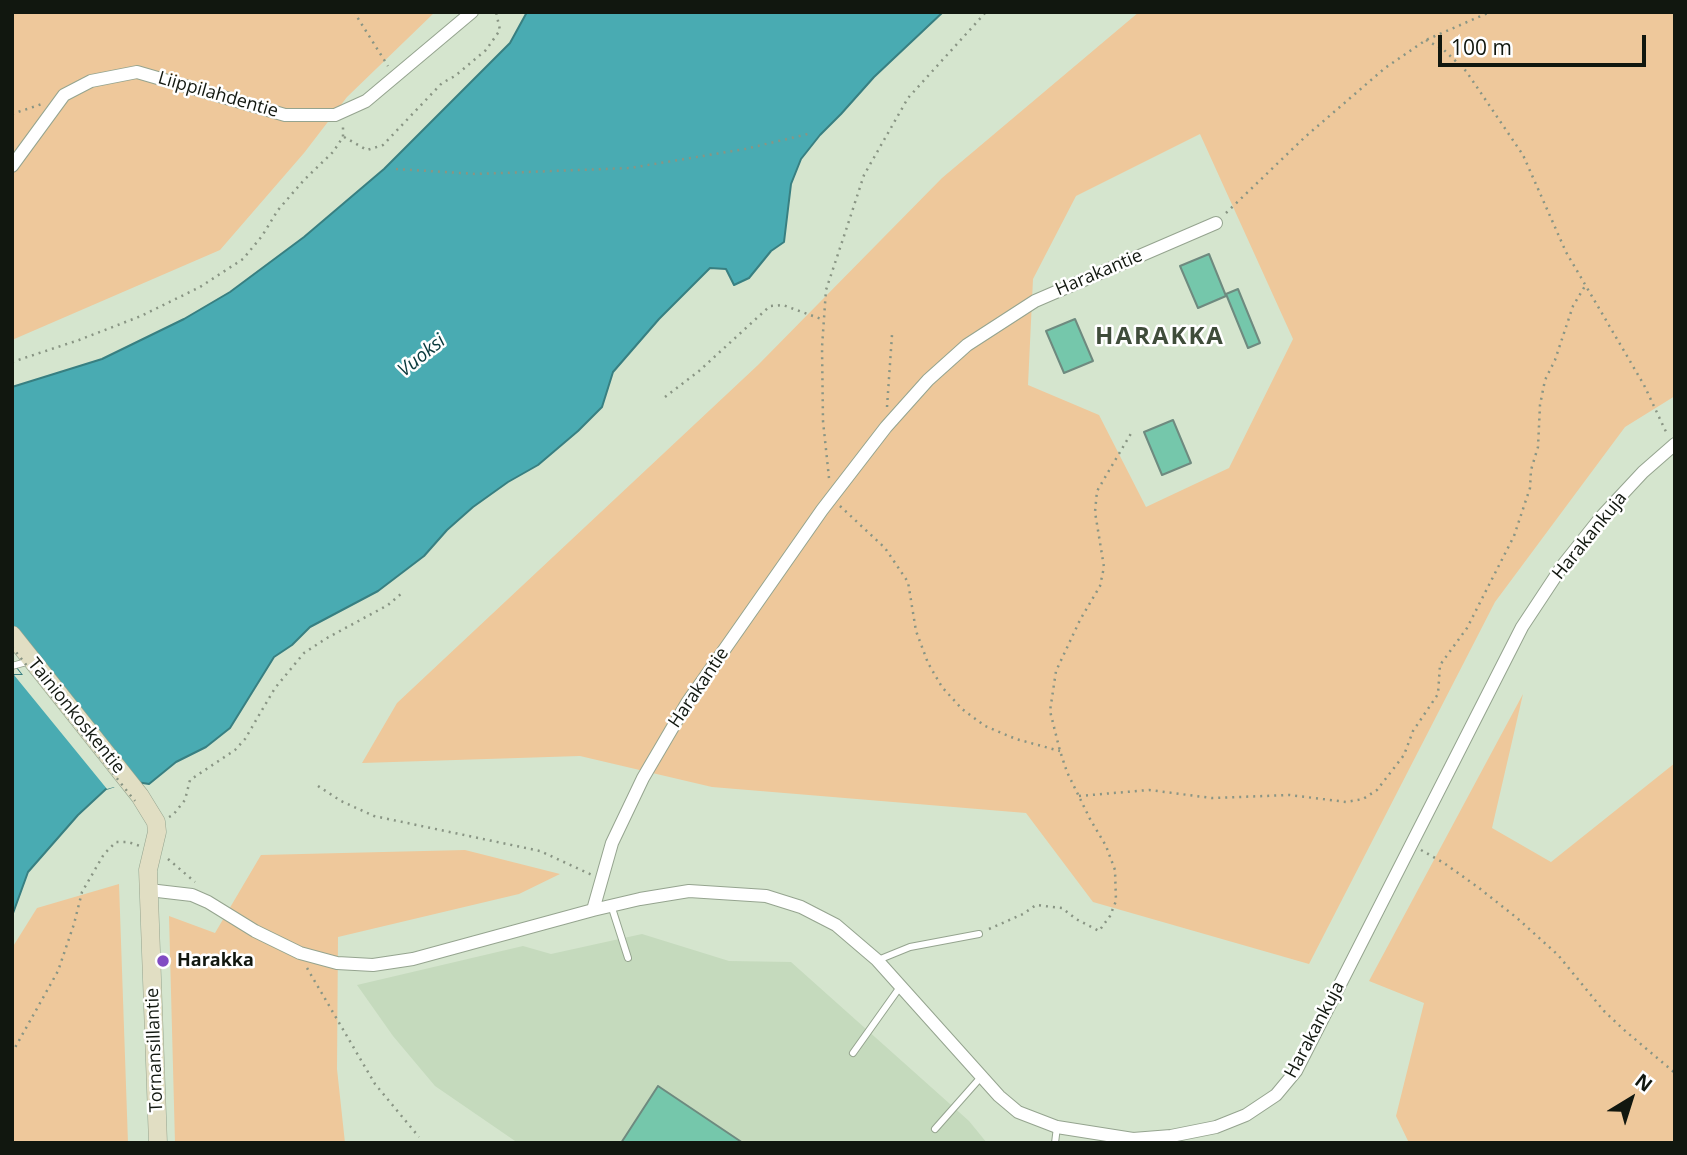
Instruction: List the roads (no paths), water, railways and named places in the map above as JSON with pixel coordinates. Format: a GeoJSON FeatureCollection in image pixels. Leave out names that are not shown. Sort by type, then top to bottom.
{"type":"FeatureCollection","features":[{"type":"Feature","properties":{"kind":"street","name":"Liippilahdentie"},"geometry":{"type":"LineString","coordinates":[[12,166],[64,94],[91,81],[137,72],[285,115],[335,115],[366,101],[472,12]]}},
{"type":"Feature","properties":{"kind":"street","name":"Harakantie"},"geometry":{"type":"LineString","coordinates":[[593,910],[612,843],[643,778],[687,702],[831,497],[886,427],[928,380],[967,345],[1035,301],[1216,223]]}},
{"type":"Feature","properties":{"kind":"street","name":"Harakankuja"},"geometry":{"type":"LineString","coordinates":[[593,910],[689,891],[766,896],[801,907],[836,925],[877,960],[981,1077],[1018,1112],[1058,1127],[1133,1139],[1171,1136],[1216,1127],[1236,1119],[1276,1095],[1296,1071],[1522,627],[1563,565],[1602,516],[1643,472],[1674,445]]}},
{"type":"Feature","properties":{"kind":"street","name":"Tainionkoskentie"},"geometry":{"type":"LineString","coordinates":[[12,635],[156,822]]}},
{"type":"Feature","properties":{"kind":"street","name":"Tornansillantie"},"geometry":{"type":"LineString","coordinates":[[156,822],[157,832],[146,849],[158,1143]]}},
{"type":"Feature","properties":{"kind":"street"},"geometry":{"type":"LineString","coordinates":[[149,890],[192,895],[300,953],[337,963],[373,965],[414,959],[593,910]]}},
{"type":"Feature","properties":{"kind":"lane"},"geometry":{"type":"LineString","coordinates":[[12,666],[32,660]]}},
{"type":"Feature","properties":{"kind":"lane"},"geometry":{"type":"LineString","coordinates":[[611,905],[628,958]]}},
{"type":"Feature","properties":{"kind":"lane"},"geometry":{"type":"LineString","coordinates":[[877,960],[910,947],[979,934]]}},
{"type":"Feature","properties":{"kind":"lane"},"geometry":{"type":"LineString","coordinates":[[853,1053],[900,987]]}},
{"type":"Feature","properties":{"kind":"lane"},"geometry":{"type":"LineString","coordinates":[[935,1129],[981,1077]]}},
{"type":"Feature","properties":{"kind":"lane"},"geometry":{"type":"LineString","coordinates":[[1055,1143],[1058,1127]]}},
{"type":"Feature","properties":{"kind":"water","name":"Vuoksi"},"geometry":{"type":"Polygon","coordinates":[[[527,12],[943,12],[874,77],[801,159],[791,184],[784,242],[771,251],[749,278],[734,285],[726,269],[710,268],[659,319],[613,372],[602,407],[578,431],[538,465],[473,507],[447,530],[424,556],[378,591],[310,627],[292,645],[274,657],[230,728],[206,747],[176,762],[149,784],[130,781],[106,789],[78,815],[28,872],[12,916],[12,675],[23,675],[12,661],[12,387],[102,359],[184,319],[230,292],[304,237],[384,169],[510,43],[527,12]]]}},
{"type":"Feature","properties":{"kind":"place","name":"Harakka"},"geometry":{"type":"Point","coordinates":[163,961]}},
{"type":"Feature","properties":{"kind":"district","name":"HARAKKA"},"geometry":{"type":"Point","coordinates":[1160,337]}}]}
